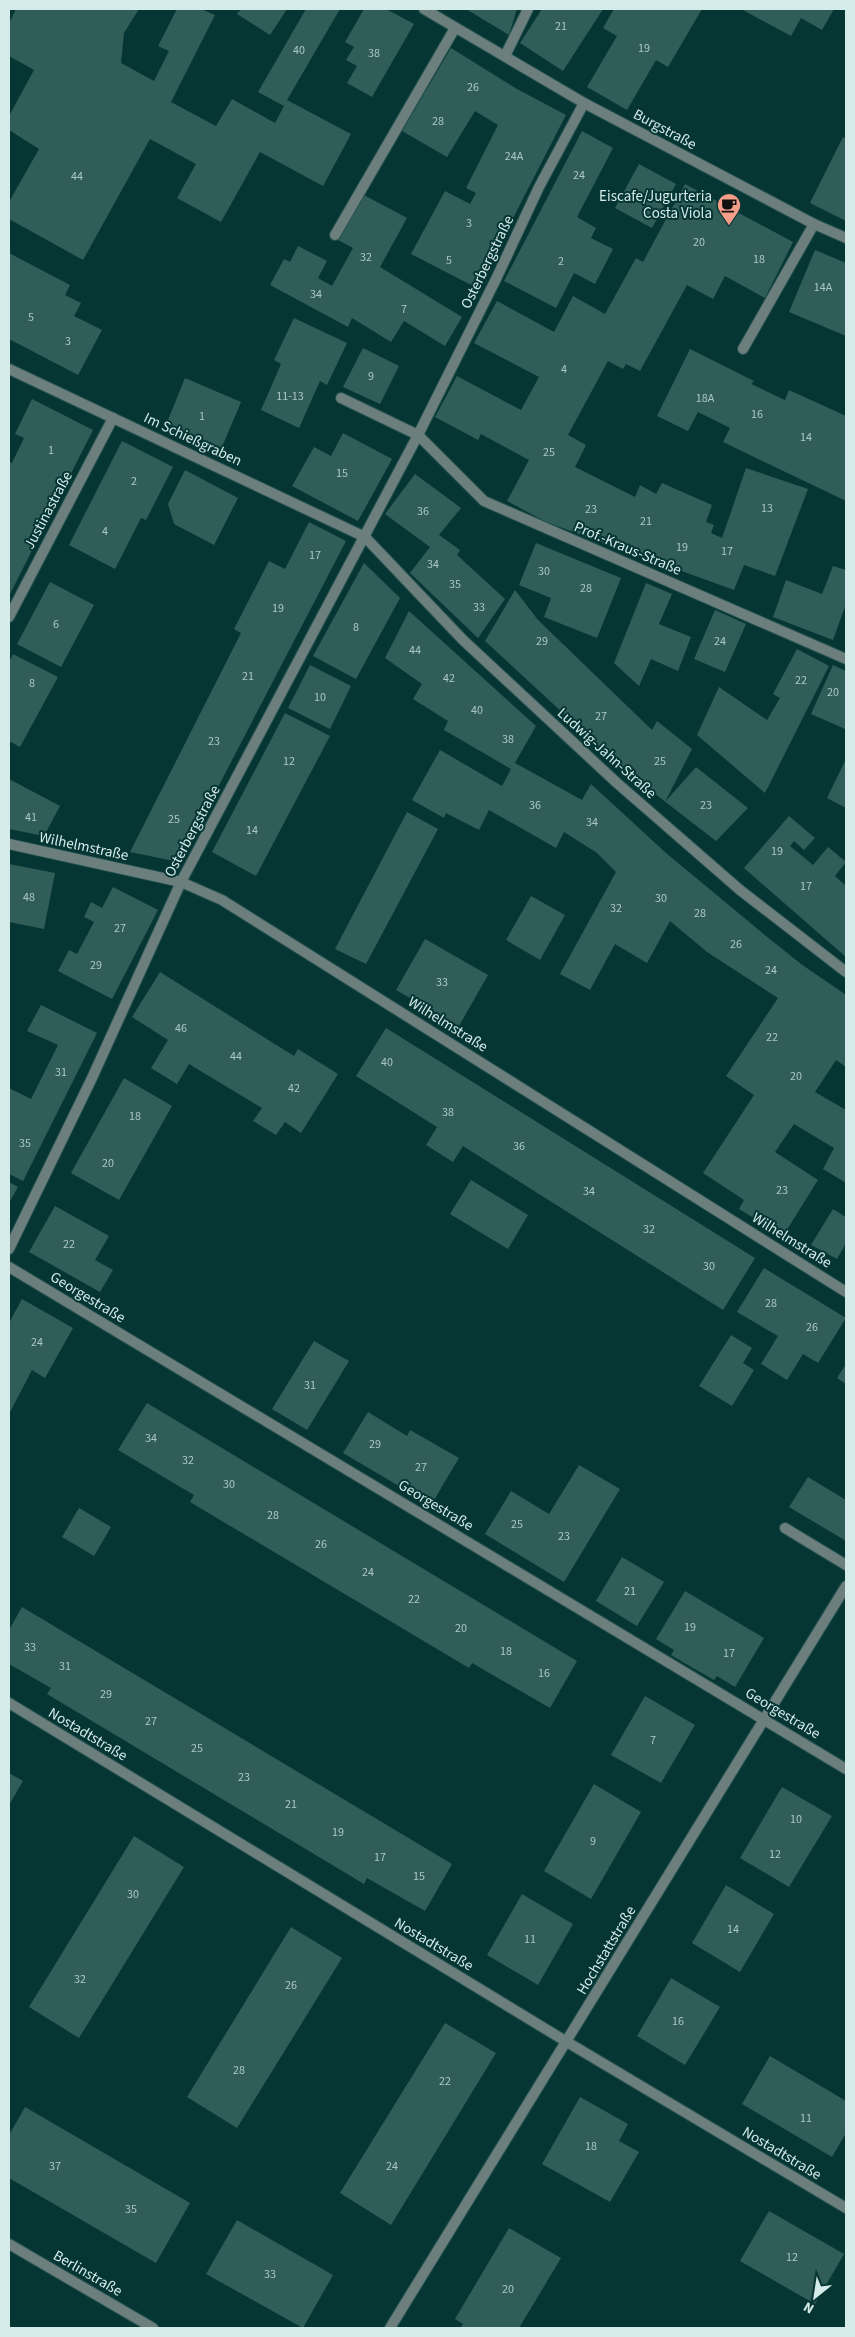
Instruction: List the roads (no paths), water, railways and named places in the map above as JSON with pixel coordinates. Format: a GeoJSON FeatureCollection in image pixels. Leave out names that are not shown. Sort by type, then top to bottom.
{"type":"FeatureCollection","features":[{"type":"Feature","properties":{"kind":"street","name":"Burgstraße"},"geometry":{"type":"LineString","coordinates":[[424,9],[584,103],[814,224],[846,238]]}},
{"type":"Feature","properties":{"kind":"street"},"geometry":{"type":"LineString","coordinates":[[505,56],[528,9]]}},
{"type":"Feature","properties":{"kind":"street"},"geometry":{"type":"LineString","coordinates":[[335,235],[455,28]]}},
{"type":"Feature","properties":{"kind":"street","name":"Osterbergstraße"},"geometry":{"type":"LineString","coordinates":[[9,1249],[92,1078],[181,882],[418,436],[539,187],[584,103]]}},
{"type":"Feature","properties":{"kind":"street"},"geometry":{"type":"LineString","coordinates":[[743,349],[814,224]]}},
{"type":"Feature","properties":{"kind":"street","name":"Im Schießgraben"},"geometry":{"type":"LineString","coordinates":[[9,369],[365,537]]}},
{"type":"Feature","properties":{"kind":"street"},"geometry":{"type":"LineString","coordinates":[[341,398],[418,436]]}},
{"type":"Feature","properties":{"kind":"street","name":"Justinastraße"},"geometry":{"type":"LineString","coordinates":[[9,617],[113,418]]}},
{"type":"Feature","properties":{"kind":"street","name":"Prof.-Kraus-Straße"},"geometry":{"type":"LineString","coordinates":[[418,436],[484,501],[846,659]]}},
{"type":"Feature","properties":{"kind":"street","name":"Ludwig-Jahn-Straße"},"geometry":{"type":"LineString","coordinates":[[365,537],[463,640],[617,782],[740,890],[846,972]]}},
{"type":"Feature","properties":{"kind":"street","name":"Wilhelmstraße"},"geometry":{"type":"LineString","coordinates":[[9,844],[181,882],[222,900],[846,1292]]}},
{"type":"Feature","properties":{"kind":"street","name":"Georgestraße"},"geometry":{"type":"LineString","coordinates":[[9,1267],[846,1769]]}},
{"type":"Feature","properties":{"kind":"street"},"geometry":{"type":"LineString","coordinates":[[785,1528],[846,1565]]}},
{"type":"Feature","properties":{"kind":"street","name":"Hochstattstraße"},"geometry":{"type":"LineString","coordinates":[[390,2328],[846,1586]]}},
{"type":"Feature","properties":{"kind":"street","name":"Nostadtstraße"},"geometry":{"type":"LineString","coordinates":[[9,1703],[567,2042],[846,2208]]}},
{"type":"Feature","properties":{"kind":"street","name":"Berlinstraße"},"geometry":{"type":"LineString","coordinates":[[9,2244],[153,2328]]}},
{"type":"Feature","properties":{"kind":"place","name":"Eiscafe/Jugurteria Costa Viola"},"geometry":{"type":"Point","coordinates":[729,226]}}]}
